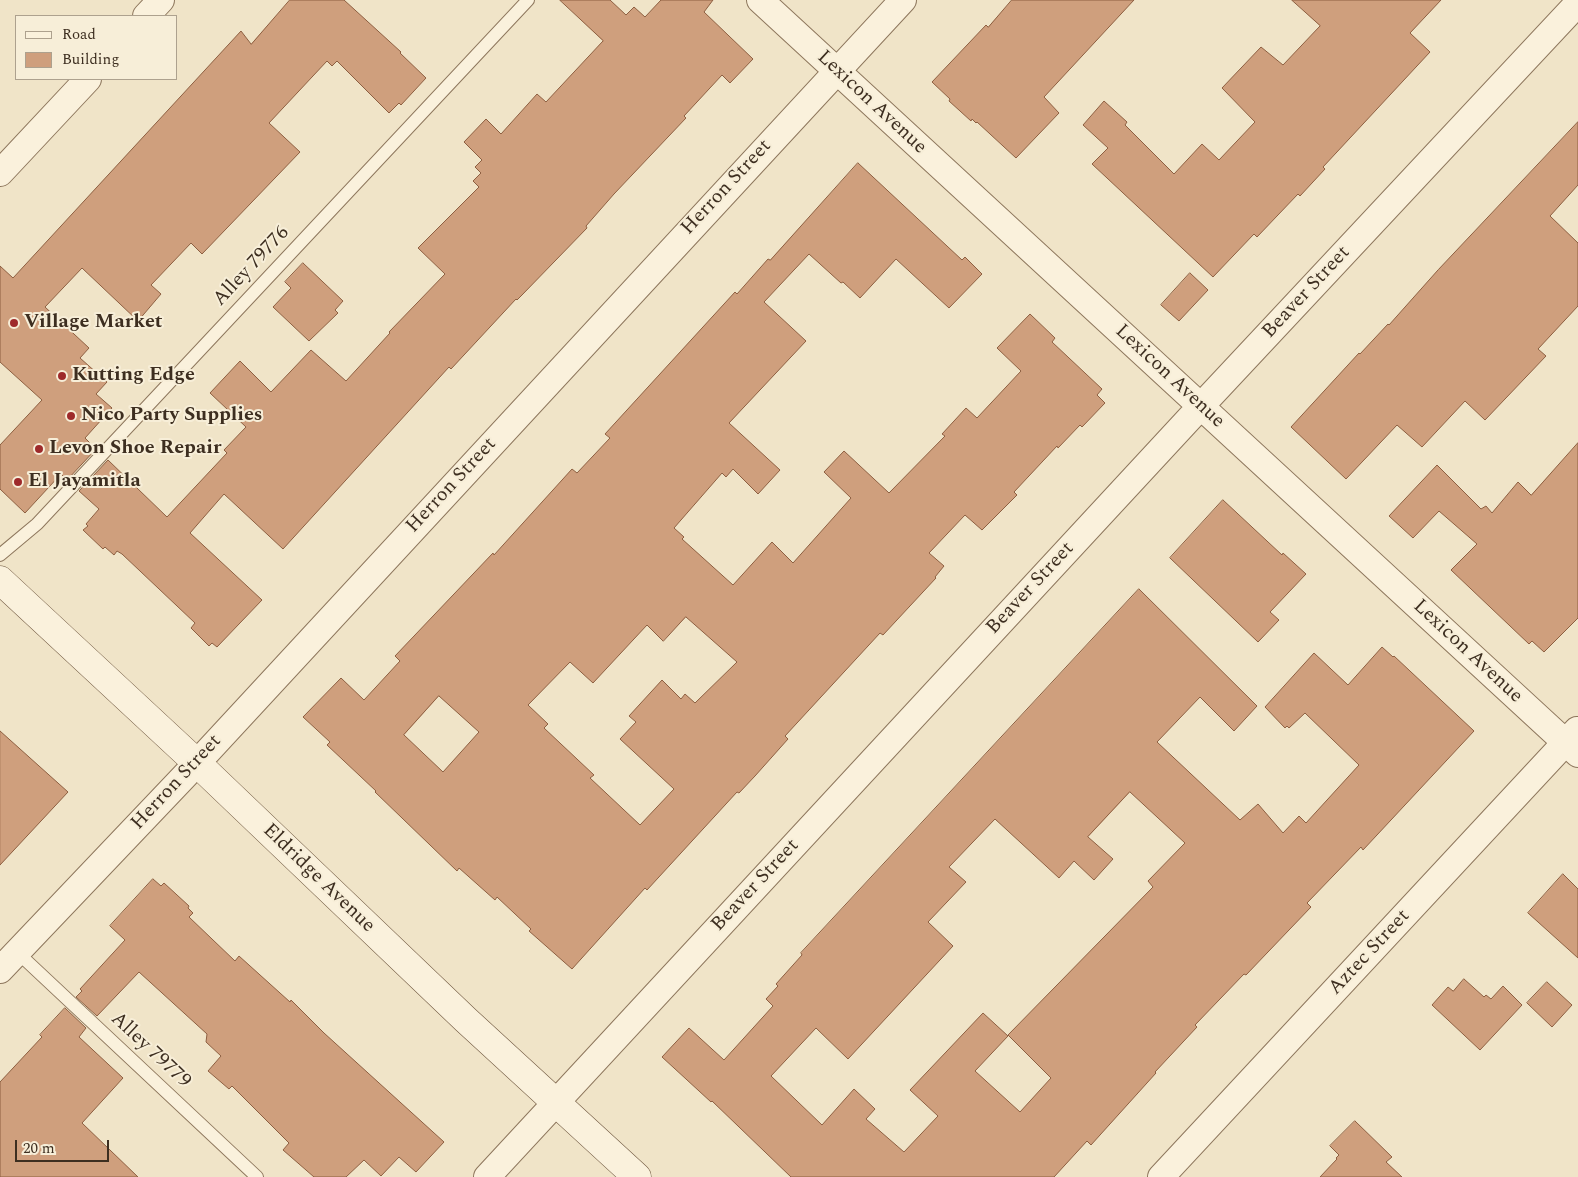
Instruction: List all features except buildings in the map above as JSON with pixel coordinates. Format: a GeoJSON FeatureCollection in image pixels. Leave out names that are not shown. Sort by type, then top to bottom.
{"type":"FeatureCollection","features":[{"type":"Feature","properties":{"kind":"street","name":"Lexicon Avenue"},"geometry":{"type":"LineString","coordinates":[[760,0],[1201,406],[1574,742]]}},
{"type":"Feature","properties":{"kind":"street","name":"Herron Street"},"geometry":{"type":"LineString","coordinates":[[8,961],[197,763],[902,0]]}},
{"type":"Feature","properties":{"kind":"street","name":"Beaver Street"},"geometry":{"type":"LineString","coordinates":[[487,1177],[1201,406],[1578,3]]}},
{"type":"Feature","properties":{"kind":"street"},"geometry":{"type":"LineString","coordinates":[[0,173],[87,80]]}},
{"type":"Feature","properties":{"kind":"street","name":"Eldridge Avenue"},"geometry":{"type":"LineString","coordinates":[[0,580],[197,763],[466,1020],[637,1177]]}},
{"type":"Feature","properties":{"kind":"street","name":"Aztec Street"},"geometry":{"type":"LineString","coordinates":[[1162,1177],[1574,742]]}},
{"type":"Feature","properties":{"kind":"lane","name":"Alley 79776"},"geometry":{"type":"LineString","coordinates":[[0,555],[37,524],[528,0]]}},
{"type":"Feature","properties":{"kind":"lane","name":"Alley 79779"},"geometry":{"type":"LineString","coordinates":[[8,961],[257,1177]]}},
{"type":"Feature","properties":{"kind":"place","name":"Village Market"},"geometry":{"type":"Point","coordinates":[14,323]}},
{"type":"Feature","properties":{"kind":"place","name":"Kutting Edge"},"geometry":{"type":"Point","coordinates":[62,376]}},
{"type":"Feature","properties":{"kind":"place","name":"Nico Party Supplies"},"geometry":{"type":"Point","coordinates":[71,416]}},
{"type":"Feature","properties":{"kind":"place","name":"Levon Shoe Repair"},"geometry":{"type":"Point","coordinates":[39,449]}},
{"type":"Feature","properties":{"kind":"place","name":"El Jayamitla"},"geometry":{"type":"Point","coordinates":[18,482]}}]}
